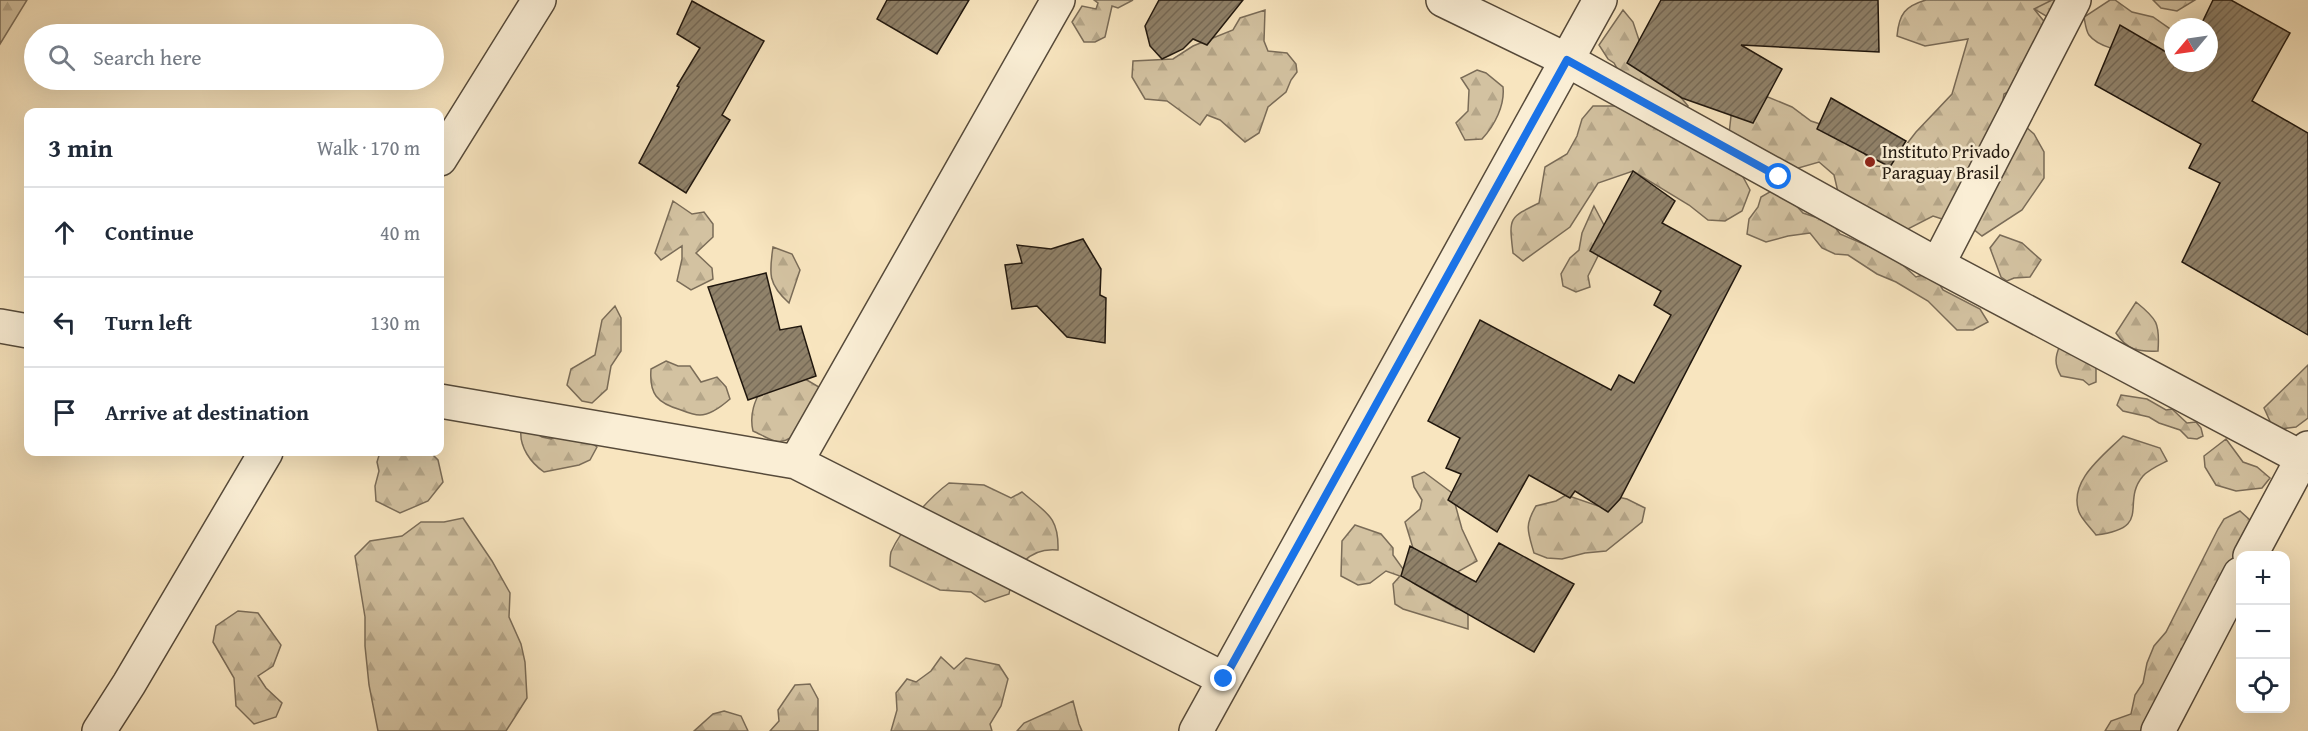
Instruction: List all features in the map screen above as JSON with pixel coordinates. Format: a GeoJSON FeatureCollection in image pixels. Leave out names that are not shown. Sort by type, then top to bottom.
{"type":"FeatureCollection","features":[{"type":"Feature","properties":{"kind":"street"},"geometry":{"type":"LineString","coordinates":[[444,153],[539,0]]}},
{"type":"Feature","properties":{"kind":"street"},"geometry":{"type":"LineString","coordinates":[[796,462],[1058,0]]}},
{"type":"Feature","properties":{"kind":"street"},"geometry":{"type":"LineString","coordinates":[[1443,0],[1567,60],[1938,264],[2305,453],[2252,551]]}},
{"type":"Feature","properties":{"kind":"street"},"geometry":{"type":"LineString","coordinates":[[1196,731],[1600,0]]}},
{"type":"Feature","properties":{"kind":"street"},"geometry":{"type":"LineString","coordinates":[[1938,264],[2074,0]]}},
{"type":"Feature","properties":{"kind":"street"},"geometry":{"type":"LineString","coordinates":[[0,326],[24,330]]}},
{"type":"Feature","properties":{"kind":"street"},"geometry":{"type":"LineString","coordinates":[[444,402],[796,462],[1224,679]]}},
{"type":"Feature","properties":{"kind":"street"},"geometry":{"type":"LineString","coordinates":[[99,731],[264,456]]}},
{"type":"Feature","properties":{"kind":"street"},"geometry":{"type":"LineString","coordinates":[[2158,731],[2236,583]]}},
{"type":"Feature","properties":{"kind":"green space"},"geometry":{"type":"Polygon","coordinates":[[[0,0],[27,0],[0,44],[0,0]]]}},
{"type":"Feature","properties":{"kind":"green space"},"geometry":{"type":"Polygon","coordinates":[[[1094,0],[1133,0],[1118,8],[1112,6],[1105,37],[1095,42],[1084,42],[1072,22],[1082,6],[1096,9],[1098,3],[1094,0]]]}},
{"type":"Feature","properties":{"kind":"green space"},"geometry":{"type":"Polygon","coordinates":[[[1926,0],[2052,0],[2034,9],[2047,25],[2027,82],[2004,94],[2002,106],[2034,134],[2044,152],[2044,178],[2022,210],[1982,236],[1973,229],[1933,216],[1906,230],[1838,192],[1834,175],[1819,162],[1795,169],[1729,134],[1731,116],[1768,97],[1792,107],[1811,121],[1847,133],[1875,166],[1889,167],[1916,132],[1952,94],[1968,39],[1925,46],[1897,36],[1899,22],[1904,12],[1913,5],[1926,0]]]}},
{"type":"Feature","properties":{"kind":"green space"},"geometry":{"type":"Polygon","coordinates":[[[2019,0],[2074,0],[2061,25],[2019,0]]]}},
{"type":"Feature","properties":{"kind":"green space"},"geometry":{"type":"Polygon","coordinates":[[[2110,0],[2115,0],[2132,12],[2153,17],[2164,25],[2164,59],[2105,46],[2089,35],[2084,17],[2110,0]]]}},
{"type":"Feature","properties":{"kind":"green space"},"geometry":{"type":"Polygon","coordinates":[[[2153,0],[2195,0],[2177,11],[2161,8],[2153,0]]]}},
{"type":"Feature","properties":{"kind":"green space"},"geometry":{"type":"Polygon","coordinates":[[[1265,10],[1264,41],[1268,51],[1287,53],[1296,64],[1297,72],[1286,92],[1268,107],[1259,133],[1245,142],[1220,120],[1207,115],[1200,125],[1167,101],[1145,99],[1132,77],[1133,61],[1173,59],[1193,46],[1233,30],[1240,18],[1265,10]]]}},
{"type":"Feature","properties":{"kind":"green space"},"geometry":{"type":"Polygon","coordinates":[[[1623,10],[1633,22],[1647,64],[1669,83],[1688,106],[1683,120],[1638,106],[1614,63],[1608,59],[1599,45],[1623,10]]]}},
{"type":"Feature","properties":{"kind":"green space"},"geometry":{"type":"Polygon","coordinates":[[[1477,70],[1486,73],[1503,87],[1501,108],[1491,128],[1482,139],[1465,140],[1456,123],[1468,111],[1469,90],[1461,78],[1477,70]]]}},
{"type":"Feature","properties":{"kind":"green space"},"geometry":{"type":"Polygon","coordinates":[[[1593,106],[1623,106],[1647,124],[1663,132],[1690,139],[1734,160],[1750,190],[1742,211],[1725,221],[1708,220],[1689,205],[1633,171],[1598,183],[1570,227],[1523,261],[1513,253],[1511,226],[1513,220],[1521,212],[1539,203],[1545,167],[1567,154],[1577,136],[1582,119],[1593,106]]]}},
{"type":"Feature","properties":{"kind":"green space"},"geometry":{"type":"Polygon","coordinates":[[[1773,190],[1793,202],[1803,213],[1835,227],[1840,234],[1894,257],[1916,277],[1926,274],[1935,277],[1943,290],[1980,309],[1988,322],[1973,330],[1957,330],[1928,301],[1896,282],[1877,274],[1848,255],[1835,254],[1822,248],[1810,233],[1766,242],[1747,234],[1749,219],[1758,207],[1761,197],[1773,190]]]}},
{"type":"Feature","properties":{"kind":"green space"},"geometry":{"type":"Polygon","coordinates":[[[673,201],[692,214],[704,212],[713,224],[713,237],[696,253],[712,268],[713,279],[691,290],[677,281],[682,259],[682,246],[661,260],[655,253],[673,201]]]}},
{"type":"Feature","properties":{"kind":"green space"},"geometry":{"type":"Polygon","coordinates":[[[1594,206],[1604,225],[1598,256],[1588,276],[1590,287],[1576,292],[1563,286],[1561,274],[1570,258],[1579,250],[1582,233],[1594,206]]]}},
{"type":"Feature","properties":{"kind":"green space"},"geometry":{"type":"Polygon","coordinates":[[[2000,235],[2022,243],[2041,260],[2030,277],[2007,281],[2001,277],[1990,248],[2000,235]]]}},
{"type":"Feature","properties":{"kind":"green space"},"geometry":{"type":"Polygon","coordinates":[[[773,247],[792,254],[800,270],[789,303],[777,290],[772,278],[773,247]]]}},
{"type":"Feature","properties":{"kind":"green space"},"geometry":{"type":"Polygon","coordinates":[[[2136,302],[2156,322],[2158,351],[2134,349],[2124,343],[2116,333],[2136,302]]]}},
{"type":"Feature","properties":{"kind":"green space"},"geometry":{"type":"Polygon","coordinates":[[[615,306],[621,318],[621,351],[611,366],[607,389],[592,403],[582,401],[567,385],[571,369],[595,355],[602,320],[615,306]]]}},
{"type":"Feature","properties":{"kind":"green space"},"geometry":{"type":"Polygon","coordinates":[[[2060,345],[2096,366],[2096,382],[2089,385],[2083,380],[2061,376],[2056,360],[2060,345]]]}},
{"type":"Feature","properties":{"kind":"green space"},"geometry":{"type":"Polygon","coordinates":[[[666,361],[678,366],[690,366],[701,382],[717,377],[726,387],[730,399],[704,415],[688,412],[660,401],[651,385],[651,369],[666,361]]]}},
{"type":"Feature","properties":{"kind":"green space"},"geometry":{"type":"Polygon","coordinates":[[[2308,365],[2308,418],[2296,427],[2274,430],[2264,408],[2308,365]]]}},
{"type":"Feature","properties":{"kind":"green space"},"geometry":{"type":"Polygon","coordinates":[[[800,376],[824,390],[798,432],[791,438],[775,441],[753,431],[754,407],[763,386],[800,376]]]}},
{"type":"Feature","properties":{"kind":"green space"},"geometry":{"type":"Polygon","coordinates":[[[2121,395],[2147,399],[2166,410],[2172,409],[2187,423],[2196,422],[2203,436],[2197,439],[2188,438],[2180,430],[2149,417],[2123,411],[2117,405],[2121,395]]]}},
{"type":"Feature","properties":{"kind":"green space"},"geometry":{"type":"Polygon","coordinates":[[[530,429],[542,437],[551,439],[564,434],[575,434],[597,447],[590,460],[579,465],[544,472],[530,459],[522,442],[521,430],[530,429]]]}},
{"type":"Feature","properties":{"kind":"green space"},"geometry":{"type":"Polygon","coordinates":[[[2123,436],[2160,448],[2167,461],[2143,476],[2134,496],[2133,513],[2125,527],[2114,532],[2096,535],[2079,512],[2078,490],[2089,470],[2123,436]]]}},
{"type":"Feature","properties":{"kind":"green space"},"geometry":{"type":"Polygon","coordinates":[[[2226,439],[2243,462],[2257,467],[2270,478],[2262,488],[2236,491],[2216,485],[2205,467],[2204,456],[2226,439]]]}},
{"type":"Feature","properties":{"kind":"green space"},"geometry":{"type":"Polygon","coordinates":[[[379,456],[434,456],[438,460],[443,482],[428,501],[400,513],[376,501],[375,486],[379,471],[377,462],[379,456]]]}},
{"type":"Feature","properties":{"kind":"green space"},"geometry":{"type":"Polygon","coordinates":[[[1424,472],[1452,493],[1462,529],[1477,561],[1454,574],[1413,548],[1405,522],[1420,509],[1422,500],[1414,487],[1412,477],[1424,472]]]}},
{"type":"Feature","properties":{"kind":"green space"},"geometry":{"type":"Polygon","coordinates":[[[949,483],[984,485],[1011,498],[1022,492],[1053,522],[1058,539],[1058,550],[1039,552],[1031,556],[1024,561],[1014,576],[1009,594],[985,602],[971,592],[940,590],[890,566],[891,552],[902,533],[925,505],[949,483]]]}},
{"type":"Feature","properties":{"kind":"green space"},"geometry":{"type":"Polygon","coordinates":[[[1566,495],[1598,506],[1613,496],[1627,499],[1645,508],[1642,522],[1606,551],[1562,559],[1547,558],[1534,553],[1528,529],[1536,506],[1556,501],[1566,495]]]}},
{"type":"Feature","properties":{"kind":"green space"},"geometry":{"type":"Polygon","coordinates":[[[2240,511],[2251,521],[2192,642],[2181,649],[2180,659],[2150,731],[2105,731],[2111,721],[2131,714],[2135,695],[2143,683],[2147,663],[2154,646],[2166,632],[2224,519],[2240,511]]]}},
{"type":"Feature","properties":{"kind":"green space"},"geometry":{"type":"Polygon","coordinates":[[[463,518],[510,593],[509,617],[521,644],[525,662],[527,698],[506,731],[378,731],[369,685],[365,617],[355,556],[370,541],[402,536],[421,522],[444,522],[463,518]]]}},
{"type":"Feature","properties":{"kind":"green space"},"geometry":{"type":"Polygon","coordinates":[[[1355,525],[1381,534],[1393,548],[1393,555],[1413,583],[1456,608],[1468,606],[1468,629],[1403,609],[1395,604],[1393,584],[1400,576],[1386,571],[1370,583],[1358,585],[1341,576],[1342,541],[1355,525]]]}},
{"type":"Feature","properties":{"kind":"green space"},"geometry":{"type":"Polygon","coordinates":[[[238,611],[258,613],[281,645],[273,666],[258,676],[266,688],[282,703],[276,717],[254,724],[236,706],[234,678],[213,642],[216,626],[238,611]]]}},
{"type":"Feature","properties":{"kind":"green space"},"geometry":{"type":"Polygon","coordinates":[[[941,657],[954,669],[966,658],[999,665],[1008,679],[1001,706],[990,724],[992,731],[891,731],[897,710],[896,693],[907,679],[916,682],[931,671],[941,657]]]}},
{"type":"Feature","properties":{"kind":"green space"},"geometry":{"type":"Polygon","coordinates":[[[810,684],[818,699],[818,731],[770,731],[779,721],[778,710],[795,685],[810,684]]]}},
{"type":"Feature","properties":{"kind":"green space"},"geometry":{"type":"Polygon","coordinates":[[[1073,701],[1082,731],[1017,731],[1024,723],[1073,701]]]}},
{"type":"Feature","properties":{"kind":"green space"},"geometry":{"type":"Polygon","coordinates":[[[724,711],[741,716],[748,731],[694,731],[713,714],[724,711]]]}},
{"type":"Feature","properties":{"kind":"building"},"geometry":{"type":"Polygon","coordinates":[[[887,0],[969,0],[937,54],[877,19],[887,0]]]}},
{"type":"Feature","properties":{"kind":"building"},"geometry":{"type":"Polygon","coordinates":[[[1159,0],[1243,0],[1207,45],[1193,39],[1183,49],[1162,59],[1150,46],[1145,26],[1159,0]]]}},
{"type":"Feature","properties":{"kind":"building"},"geometry":{"type":"Polygon","coordinates":[[[1661,0],[1878,0],[1879,52],[1741,45],[1782,69],[1753,123],[1682,98],[1627,63],[1661,0]]]}},
{"type":"Feature","properties":{"kind":"building"},"geometry":{"type":"Polygon","coordinates":[[[2213,0],[2231,0],[2290,33],[2252,101],[2308,133],[2308,335],[2182,262],[2220,183],[2189,168],[2201,144],[2095,85],[2120,25],[2164,51],[2164,72],[2218,72],[2218,18],[2204,18],[2213,0]]]}},
{"type":"Feature","properties":{"kind":"building"},"geometry":{"type":"Polygon","coordinates":[[[692,1],[764,41],[722,115],[730,120],[686,193],[639,163],[679,87],[677,86],[700,48],[677,34],[692,1]]]}},
{"type":"Feature","properties":{"kind":"building"},"geometry":{"type":"Polygon","coordinates":[[[1831,98],[1906,141],[1890,167],[1817,129],[1831,98]]]}},
{"type":"Feature","properties":{"kind":"building"},"geometry":{"type":"Polygon","coordinates":[[[1633,171],[1675,201],[1662,223],[1741,266],[1620,499],[1608,512],[1575,491],[1570,498],[1529,475],[1497,532],[1448,500],[1461,474],[1446,468],[1460,438],[1428,421],[1480,320],[1611,390],[1619,375],[1634,383],[1671,315],[1654,305],[1661,291],[1590,251],[1633,171]]]}},
{"type":"Feature","properties":{"kind":"building"},"geometry":{"type":"Polygon","coordinates":[[[1083,239],[1101,269],[1100,295],[1106,298],[1105,343],[1067,337],[1037,306],[1012,309],[1005,265],[1022,263],[1017,245],[1051,249],[1083,239]]]}},
{"type":"Feature","properties":{"kind":"building"},"geometry":{"type":"Polygon","coordinates":[[[766,273],[780,330],[801,326],[816,376],[748,400],[708,287],[766,273]]]}},
{"type":"Feature","properties":{"kind":"building"},"geometry":{"type":"Polygon","coordinates":[[[1499,543],[1574,584],[1534,652],[1401,576],[1410,546],[1476,582],[1499,543]]]}},
{"type":"Feature","properties":{"kind":"place","name":"Instituto Privado Paraguay Brasil"},"geometry":{"type":"Point","coordinates":[1870,162]}},
{"type":"Feature","properties":{"kind":"route"},"geometry":{"type":"LineString","coordinates":[[1224,679],[1567,60],[1779,177]]}}]}
